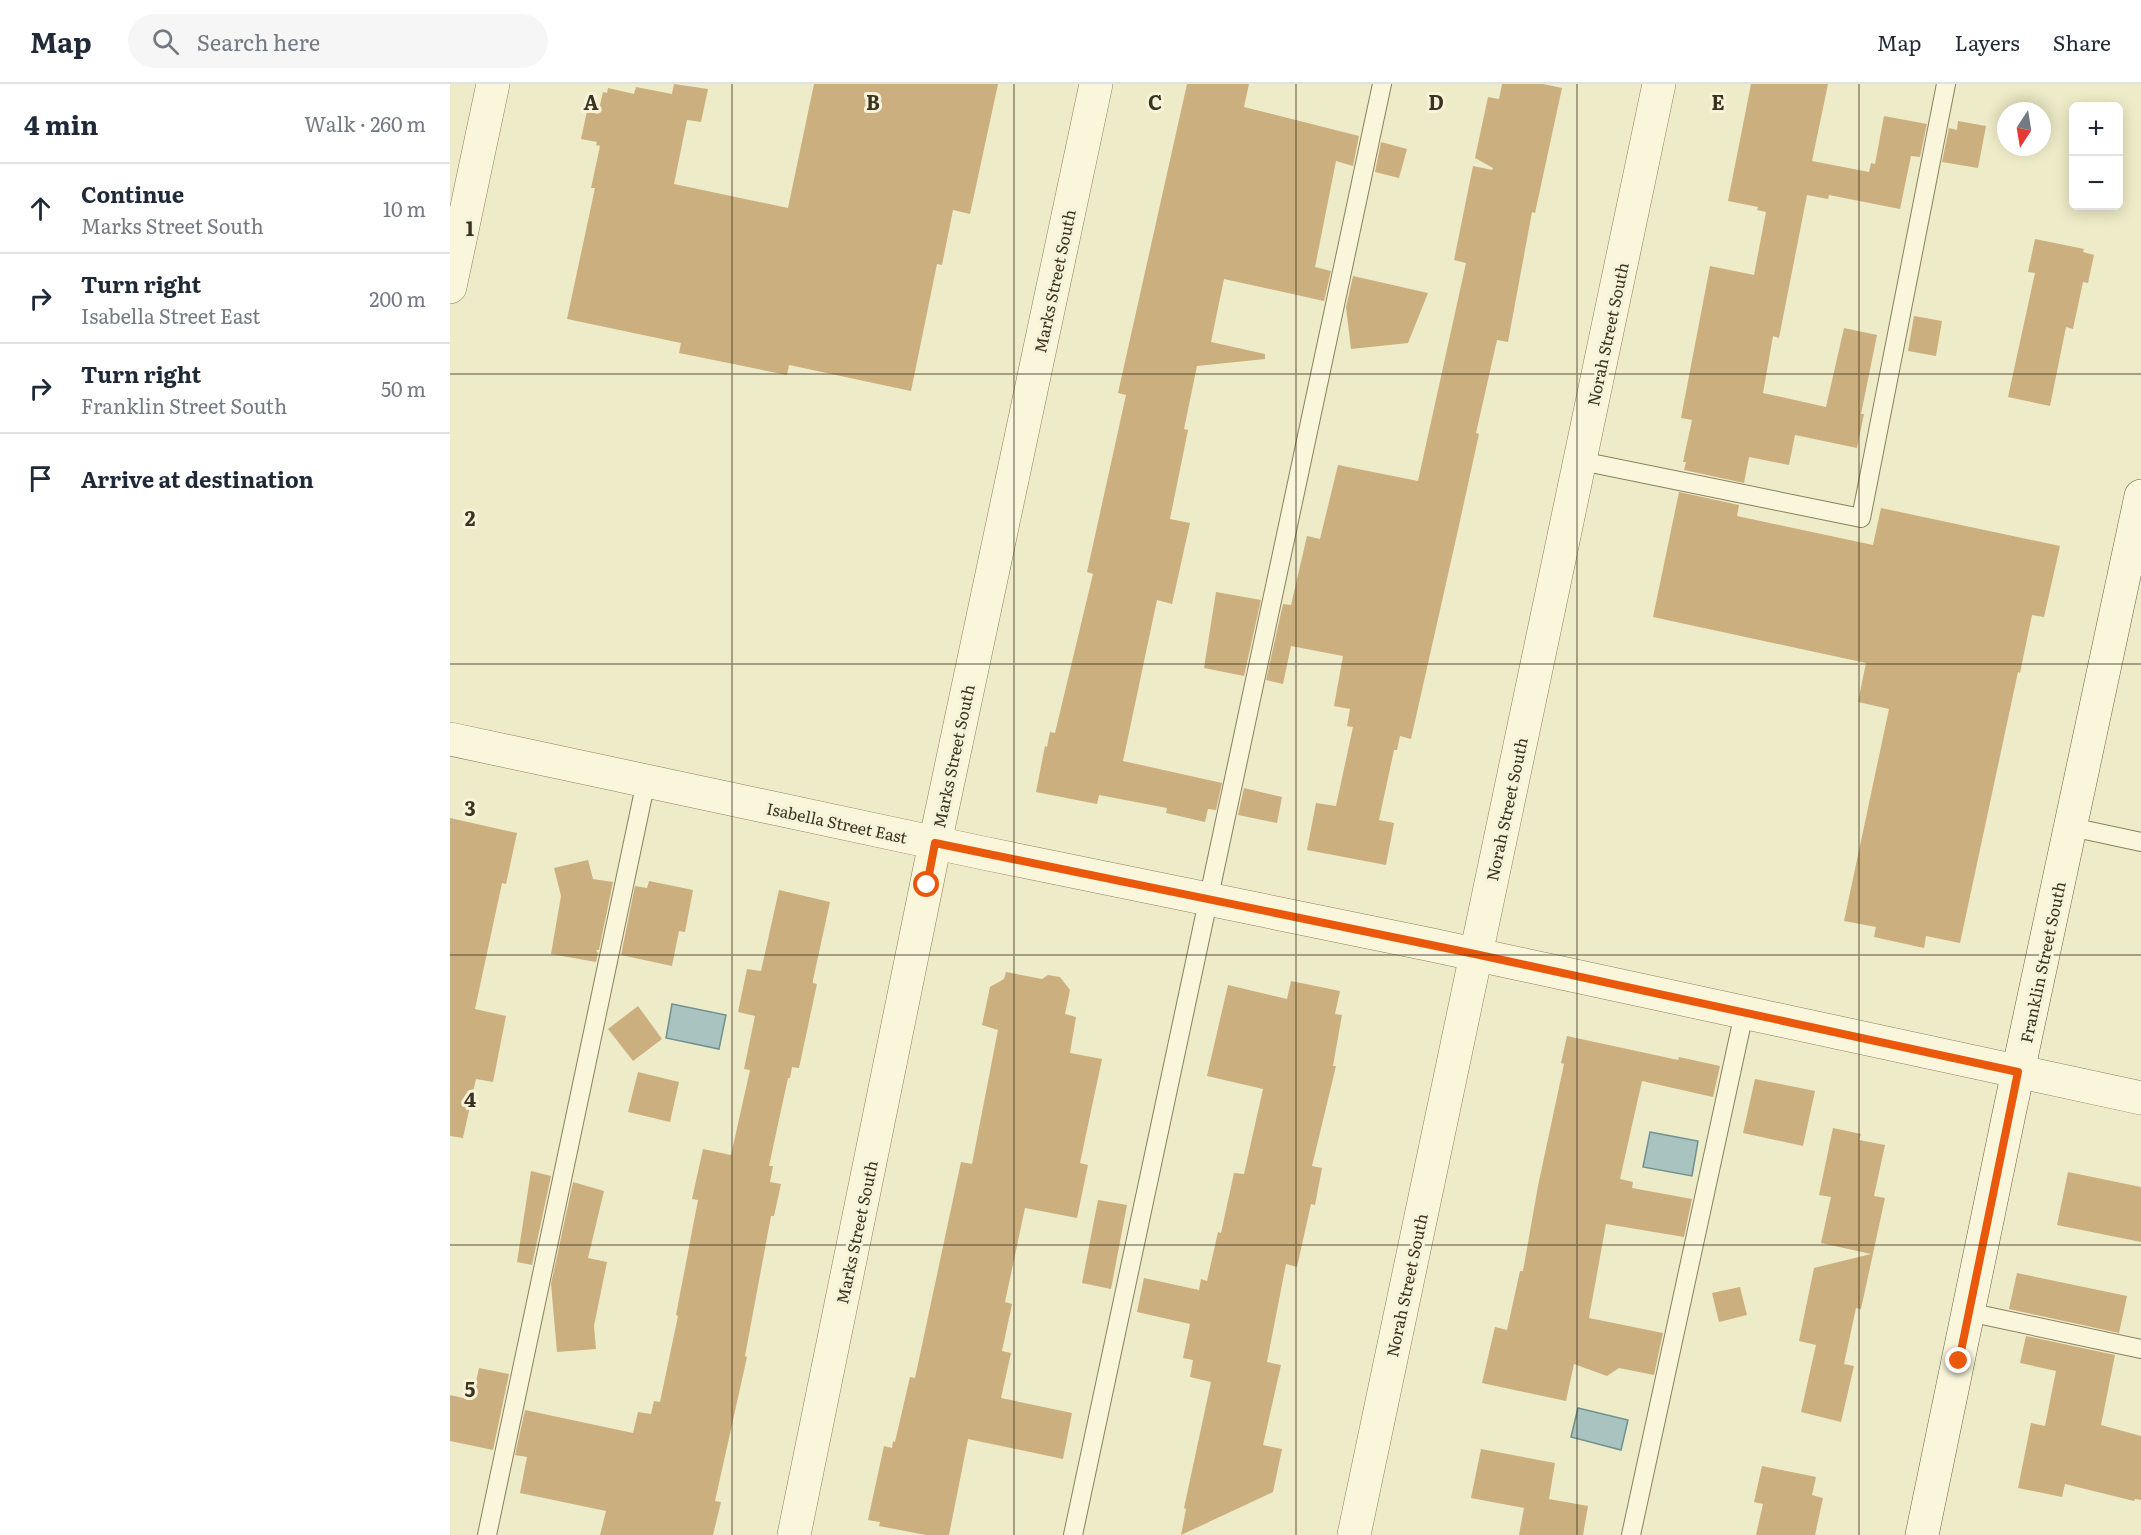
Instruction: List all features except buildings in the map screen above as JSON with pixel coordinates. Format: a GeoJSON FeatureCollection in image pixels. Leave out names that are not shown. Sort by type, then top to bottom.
{"type":"FeatureCollection","features":[{"type":"Feature","properties":{"kind":"street"},"geometry":{"type":"LineString","coordinates":[[450,287],[493,84]]}},
{"type":"Feature","properties":{"kind":"street","name":"Marks Street South"},"geometry":{"type":"LineString","coordinates":[[794,1535],[935,843],[1096,84]]}},
{"type":"Feature","properties":{"kind":"street","name":"Norah Street South"},"geometry":{"type":"LineString","coordinates":[[1354,1535],[1659,84]]}},
{"type":"Feature","properties":{"kind":"street","name":"Franklin Street South"},"geometry":{"type":"LineString","coordinates":[[1922,1535],[2070,827],[2133,578],[2141,496]]}},
{"type":"Feature","properties":{"kind":"street","name":"Isabella Street East"},"geometry":{"type":"LineString","coordinates":[[450,739],[935,843],[1475,954],[2141,1098]]}},
{"type":"Feature","properties":{"kind":"lane"},"geometry":{"type":"LineString","coordinates":[[1073,1535],[1382,84]]}},
{"type":"Feature","properties":{"kind":"lane"},"geometry":{"type":"LineString","coordinates":[[1581,461],[1861,518],[1946,84]]}},
{"type":"Feature","properties":{"kind":"lane"},"geometry":{"type":"LineString","coordinates":[[487,1535],[646,781]]}},
{"type":"Feature","properties":{"kind":"lane"},"geometry":{"type":"LineString","coordinates":[[2070,827],[2141,842]]}},
{"type":"Feature","properties":{"kind":"lane"},"geometry":{"type":"LineString","coordinates":[[1631,1535],[1744,1013]]}},
{"type":"Feature","properties":{"kind":"lane"},"geometry":{"type":"LineString","coordinates":[[1968,1312],[2141,1348]]}},
{"type":"Feature","properties":{"kind":"water"},"geometry":{"type":"Polygon","coordinates":[[[672,1004],[726,1015],[719,1049],[666,1038],[672,1004]]]}},
{"type":"Feature","properties":{"kind":"water"},"geometry":{"type":"Polygon","coordinates":[[[1650,1132],[1698,1141],[1692,1176],[1643,1167],[1650,1132]]]}},
{"type":"Feature","properties":{"kind":"water"},"geometry":{"type":"Polygon","coordinates":[[[1578,1408],[1628,1420],[1621,1450],[1571,1437],[1578,1408]]]}},
{"type":"Feature","properties":{"kind":"route"},"geometry":{"type":"LineString","coordinates":[[927,885],[935,843],[1475,954],[2018,1072],[1959,1361]]}}]}
